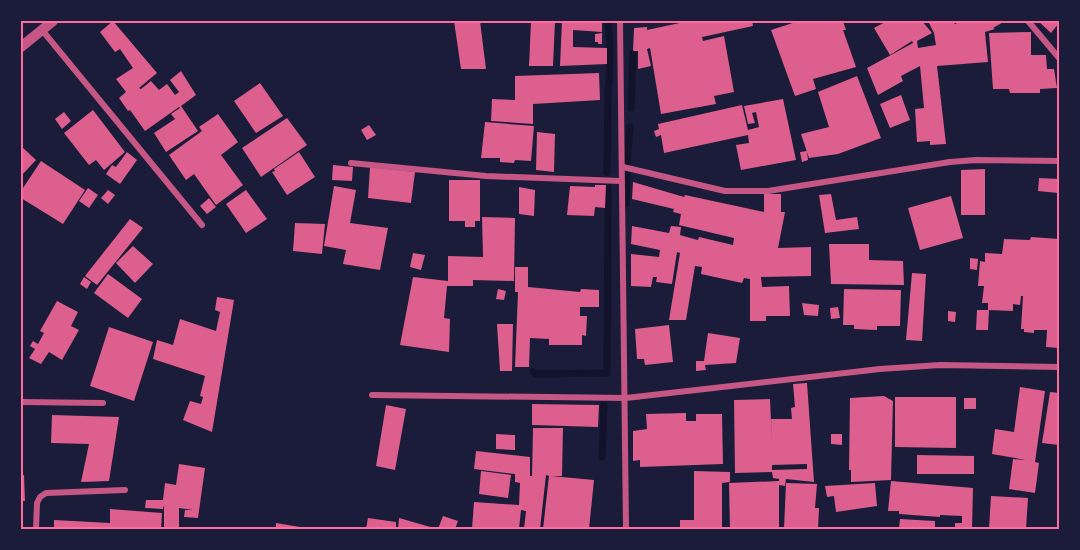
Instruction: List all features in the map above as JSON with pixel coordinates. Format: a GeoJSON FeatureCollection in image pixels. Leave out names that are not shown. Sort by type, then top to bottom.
{"type":"FeatureCollection","features":[{"type":"Feature","properties":{"kind":"street"},"geometry":{"type":"LineString","coordinates":[[621,21],[626,529]]}},
{"type":"Feature","properties":{"kind":"street"},"geometry":{"type":"LineString","coordinates":[[1029,21],[1059,58]]}},
{"type":"Feature","properties":{"kind":"street"},"geometry":{"type":"LineString","coordinates":[[21,47],[48,24],[202,225]]}},
{"type":"Feature","properties":{"kind":"street"},"geometry":{"type":"LineString","coordinates":[[623,166],[725,191],[746,192],[768,191],[950,162],[1059,161]]}},
{"type":"Feature","properties":{"kind":"street"},"geometry":{"type":"LineString","coordinates":[[351,163],[486,176],[621,181]]}},
{"type":"Feature","properties":{"kind":"street"},"geometry":{"type":"LineString","coordinates":[[372,395],[626,398],[880,369],[940,365],[1059,367]]}},
{"type":"Feature","properties":{"kind":"street"},"geometry":{"type":"LineString","coordinates":[[21,402],[103,403]]}},
{"type":"Feature","properties":{"kind":"street"},"geometry":{"type":"LineString","coordinates":[[36,529],[37,503],[46,493],[125,490]]}},
{"type":"Feature","properties":{"kind":"building"},"geometry":{"type":"Polygon","coordinates":[[[113,21],[157,73],[139,88],[141,89],[151,81],[159,90],[167,84],[175,95],[179,92],[170,80],[181,71],[196,95],[181,106],[198,131],[166,152],[154,133],[175,119],[171,114],[180,108],[145,131],[130,110],[128,111],[119,98],[126,92],[116,79],[133,68],[120,49],[115,52],[100,32],[113,21]]]}},
{"type":"Feature","properties":{"kind":"building"},"geometry":{"type":"Polygon","coordinates":[[[454,21],[480,21],[486,69],[461,69],[454,21]]]}},
{"type":"Feature","properties":{"kind":"building"},"geometry":{"type":"Polygon","coordinates":[[[531,21],[555,21],[553,66],[529,66],[531,21]]]}},
{"type":"Feature","properties":{"kind":"building"},"geometry":{"type":"Polygon","coordinates":[[[562,21],[602,21],[602,32],[573,30],[573,47],[607,48],[607,64],[560,66],[562,21]]]}},
{"type":"Feature","properties":{"kind":"building"},"geometry":{"type":"Polygon","coordinates":[[[689,21],[752,21],[753,26],[702,37],[703,41],[724,36],[734,92],[714,96],[716,104],[661,114],[650,48],[647,49],[651,66],[638,69],[638,51],[633,51],[634,28],[647,27],[647,30],[689,21]]]}},
{"type":"Feature","properties":{"kind":"building"},"geometry":{"type":"Polygon","coordinates":[[[799,21],[843,21],[846,30],[843,30],[856,67],[813,79],[816,89],[795,96],[771,30],[799,21]]]}},
{"type":"Feature","properties":{"kind":"building"},"geometry":{"type":"Polygon","coordinates":[[[887,21],[922,21],[932,33],[917,41],[918,48],[936,45],[934,33],[928,21],[952,21],[955,24],[961,21],[1005,21],[993,28],[995,29],[985,32],[988,62],[937,66],[946,144],[930,145],[930,141],[917,142],[915,109],[924,108],[920,66],[901,76],[903,81],[878,95],[867,68],[913,43],[912,41],[890,55],[874,28],[887,21]]]}},
{"type":"Feature","properties":{"kind":"building"},"geometry":{"type":"Polygon","coordinates":[[[1038,21],[1059,21],[1059,23],[1051,33],[1038,21]]]}},
{"type":"Feature","properties":{"kind":"building"},"geometry":{"type":"Polygon","coordinates":[[[1031,32],[1031,55],[1046,55],[1047,69],[1054,69],[1057,88],[1040,89],[1040,93],[1010,93],[1009,89],[993,89],[989,33],[1031,32]]]}},
{"type":"Feature","properties":{"kind":"building"},"geometry":{"type":"Polygon","coordinates":[[[602,33],[602,44],[598,44],[595,42],[595,34],[602,33]]]}},
{"type":"Feature","properties":{"kind":"building"},"geometry":{"type":"Polygon","coordinates":[[[599,73],[600,100],[533,104],[533,124],[491,121],[492,99],[515,100],[515,76],[599,73]]]}},
{"type":"Feature","properties":{"kind":"building"},"geometry":{"type":"Polygon","coordinates":[[[857,76],[881,138],[838,154],[809,158],[801,134],[829,127],[818,92],[857,76]]]}},
{"type":"Feature","properties":{"kind":"building"},"geometry":{"type":"Polygon","coordinates":[[[260,83],[283,116],[256,133],[234,101],[260,83]]]}},
{"type":"Feature","properties":{"kind":"building"},"geometry":{"type":"Polygon","coordinates":[[[901,95],[910,120],[890,128],[880,104],[901,95]]]}},
{"type":"Feature","properties":{"kind":"building"},"geometry":{"type":"Polygon","coordinates":[[[783,99],[796,160],[741,170],[736,145],[749,143],[748,135],[664,153],[661,135],[656,137],[654,131],[659,129],[658,124],[742,105],[748,130],[759,127],[756,112],[752,113],[755,123],[748,124],[744,106],[783,99]]]}},
{"type":"Feature","properties":{"kind":"building"},"geometry":{"type":"Polygon","coordinates":[[[93,110],[125,152],[104,170],[96,160],[89,165],[64,133],[93,110]]]}},
{"type":"Feature","properties":{"kind":"building"},"geometry":{"type":"Polygon","coordinates":[[[64,112],[71,121],[62,129],[55,119],[64,112]]]}},
{"type":"Feature","properties":{"kind":"building"},"geometry":{"type":"Polygon","coordinates":[[[218,114],[238,142],[221,155],[243,185],[216,205],[194,174],[186,180],[169,155],[202,131],[199,127],[218,114]]]}},
{"type":"Feature","properties":{"kind":"building"},"geometry":{"type":"Polygon","coordinates":[[[287,118],[307,145],[261,177],[242,148],[287,118]]]}},
{"type":"Feature","properties":{"kind":"building"},"geometry":{"type":"Polygon","coordinates":[[[485,122],[534,126],[531,161],[515,160],[514,163],[500,162],[500,158],[481,158],[485,122]]]}},
{"type":"Feature","properties":{"kind":"building"},"geometry":{"type":"Polygon","coordinates":[[[369,125],[376,135],[367,140],[361,130],[369,125]]]}},
{"type":"Feature","properties":{"kind":"building"},"geometry":{"type":"Polygon","coordinates":[[[537,132],[555,134],[554,172],[536,170],[537,132]]]}},
{"type":"Feature","properties":{"kind":"building"},"geometry":{"type":"Polygon","coordinates":[[[21,146],[36,160],[21,176],[21,146]]]}},
{"type":"Feature","properties":{"kind":"building"},"geometry":{"type":"Polygon","coordinates":[[[807,151],[808,160],[802,162],[800,152],[807,151]]]}},
{"type":"Feature","properties":{"kind":"building"},"geometry":{"type":"Polygon","coordinates":[[[127,152],[137,160],[120,184],[106,174],[112,165],[116,167],[127,152]]]}},
{"type":"Feature","properties":{"kind":"building"},"geometry":{"type":"Polygon","coordinates":[[[299,152],[315,177],[287,195],[272,172],[299,152]]]}},
{"type":"Feature","properties":{"kind":"building"},"geometry":{"type":"Polygon","coordinates":[[[41,161],[85,190],[63,224],[21,198],[21,191],[41,161]]]}},
{"type":"Feature","properties":{"kind":"building"},"geometry":{"type":"Polygon","coordinates":[[[333,165],[353,167],[352,181],[332,180],[333,165]]]}},
{"type":"Feature","properties":{"kind":"building"},"geometry":{"type":"Polygon","coordinates":[[[370,167],[415,172],[411,203],[368,198],[370,167]]]}},
{"type":"Feature","properties":{"kind":"building"},"geometry":{"type":"Polygon","coordinates":[[[985,169],[985,215],[961,215],[961,170],[985,169]]]}},
{"type":"Feature","properties":{"kind":"building"},"geometry":{"type":"Polygon","coordinates":[[[1039,178],[1059,179],[1058,193],[1038,191],[1039,178]]]}},
{"type":"Feature","properties":{"kind":"building"},"geometry":{"type":"Polygon","coordinates":[[[449,180],[480,180],[480,221],[475,221],[475,227],[465,227],[465,221],[449,221],[449,180]]]}},
{"type":"Feature","properties":{"kind":"building"},"geometry":{"type":"Polygon","coordinates":[[[633,182],[684,197],[685,195],[764,212],[764,194],[781,194],[781,212],[785,212],[778,248],[811,247],[811,276],[761,277],[762,287],[789,286],[790,316],[766,316],[766,321],[750,321],[750,279],[744,278],[742,283],[701,274],[702,267],[695,266],[686,320],[669,320],[680,253],[677,252],[672,284],[656,282],[657,277],[653,277],[651,287],[631,286],[631,254],[659,257],[660,250],[631,244],[632,226],[669,233],[671,226],[681,227],[680,235],[733,245],[734,238],[679,225],[681,214],[673,212],[674,209],[632,199],[633,182]]]}},
{"type":"Feature","properties":{"kind":"building"},"geometry":{"type":"Polygon","coordinates":[[[595,185],[606,185],[605,208],[595,207],[594,216],[567,215],[570,186],[595,187],[595,185]]]}},
{"type":"Feature","properties":{"kind":"building"},"geometry":{"type":"Polygon","coordinates":[[[334,186],[356,190],[350,223],[388,228],[380,270],[343,264],[346,250],[324,246],[334,186]]]}},
{"type":"Feature","properties":{"kind":"building"},"geometry":{"type":"Polygon","coordinates":[[[519,187],[535,190],[534,216],[519,214],[519,187]]]}},
{"type":"Feature","properties":{"kind":"building"},"geometry":{"type":"Polygon","coordinates":[[[88,188],[98,195],[89,208],[79,201],[88,188]]]}},
{"type":"Feature","properties":{"kind":"building"},"geometry":{"type":"Polygon","coordinates":[[[108,190],[115,195],[108,204],[101,198],[108,190]]]}},
{"type":"Feature","properties":{"kind":"building"},"geometry":{"type":"Polygon","coordinates":[[[246,190],[267,219],[246,233],[226,204],[246,190]]]}},
{"type":"Feature","properties":{"kind":"building"},"geometry":{"type":"Polygon","coordinates":[[[831,194],[836,220],[857,217],[859,229],[825,233],[819,195],[831,194]]]}},
{"type":"Feature","properties":{"kind":"building"},"geometry":{"type":"Polygon","coordinates":[[[951,196],[963,238],[920,250],[908,208],[951,196]]]}},
{"type":"Feature","properties":{"kind":"building"},"geometry":{"type":"Polygon","coordinates":[[[209,198],[216,207],[207,214],[200,206],[209,198]]]}},
{"type":"Feature","properties":{"kind":"building"},"geometry":{"type":"Polygon","coordinates":[[[482,217],[515,218],[514,281],[473,280],[473,286],[447,286],[444,318],[450,319],[449,352],[400,345],[413,277],[448,281],[448,256],[483,257],[482,217]]]}},
{"type":"Feature","properties":{"kind":"building"},"geometry":{"type":"Polygon","coordinates":[[[130,219],[143,228],[97,285],[85,276],[130,219]]]}},
{"type":"Feature","properties":{"kind":"building"},"geometry":{"type":"Polygon","coordinates":[[[295,223],[325,224],[322,254],[293,251],[295,223]]]}},
{"type":"Feature","properties":{"kind":"building"},"geometry":{"type":"Polygon","coordinates":[[[1031,237],[1059,239],[1059,348],[1046,347],[1047,330],[1034,330],[1034,333],[1024,332],[1024,329],[1021,329],[1023,296],[1021,296],[1020,305],[1013,304],[1013,311],[988,310],[988,303],[982,303],[984,286],[978,286],[980,261],[985,262],[985,253],[1002,254],[1004,239],[1030,240],[1031,237]]]}},
{"type":"Feature","properties":{"kind":"building"},"geometry":{"type":"Polygon","coordinates":[[[829,244],[869,244],[869,260],[903,261],[904,285],[831,284],[829,244]]]}},
{"type":"Feature","properties":{"kind":"building"},"geometry":{"type":"Polygon","coordinates":[[[133,246],[153,264],[135,283],[116,263],[133,246]]]}},
{"type":"Feature","properties":{"kind":"building"},"geometry":{"type":"Polygon","coordinates":[[[413,253],[425,255],[421,270],[410,267],[413,253]]]}},
{"type":"Feature","properties":{"kind":"building"},"geometry":{"type":"Polygon","coordinates":[[[970,258],[978,259],[977,270],[970,269],[970,258]]]}},
{"type":"Feature","properties":{"kind":"building"},"geometry":{"type":"Polygon","coordinates":[[[515,267],[528,267],[528,287],[580,292],[581,289],[599,290],[599,307],[580,307],[580,316],[587,316],[586,336],[582,335],[582,345],[549,345],[549,339],[530,338],[529,367],[515,367],[518,292],[515,292],[515,267]]]}},
{"type":"Feature","properties":{"kind":"building"},"geometry":{"type":"Polygon","coordinates":[[[912,273],[926,274],[922,341],[906,340],[912,273]]]}},
{"type":"Feature","properties":{"kind":"building"},"geometry":{"type":"Polygon","coordinates":[[[108,274],[142,299],[128,318],[94,293],[108,274]]]}},
{"type":"Feature","properties":{"kind":"building"},"geometry":{"type":"Polygon","coordinates":[[[84,277],[91,282],[87,289],[80,284],[84,277]]]}},
{"type":"Feature","properties":{"kind":"building"},"geometry":{"type":"Polygon","coordinates":[[[498,289],[506,291],[504,300],[496,299],[498,289]]]}},
{"type":"Feature","properties":{"kind":"building"},"geometry":{"type":"Polygon","coordinates":[[[844,289],[901,290],[900,326],[877,326],[877,330],[854,329],[854,325],[843,325],[844,289]]]}},
{"type":"Feature","properties":{"kind":"building"},"geometry":{"type":"Polygon","coordinates":[[[217,297],[234,300],[212,432],[183,420],[190,401],[201,404],[203,397],[200,396],[205,376],[153,359],[157,340],[173,345],[180,319],[216,331],[220,312],[215,310],[217,297]]]}},
{"type":"Feature","properties":{"kind":"building"},"geometry":{"type":"Polygon","coordinates":[[[57,301],[78,312],[71,326],[79,330],[62,360],[49,352],[41,364],[29,358],[35,349],[30,346],[33,341],[38,344],[44,333],[40,331],[57,301]]]}},
{"type":"Feature","properties":{"kind":"building"},"geometry":{"type":"Polygon","coordinates":[[[802,303],[819,305],[818,316],[804,315],[802,303]]]}},
{"type":"Feature","properties":{"kind":"building"},"geometry":{"type":"Polygon","coordinates":[[[838,307],[840,318],[831,319],[830,308],[838,307]]]}},
{"type":"Feature","properties":{"kind":"building"},"geometry":{"type":"Polygon","coordinates":[[[977,310],[989,310],[988,330],[976,330],[977,310]]]}},
{"type":"Feature","properties":{"kind":"building"},"geometry":{"type":"Polygon","coordinates":[[[948,311],[956,312],[955,322],[948,321],[948,311]]]}},
{"type":"Feature","properties":{"kind":"building"},"geometry":{"type":"Polygon","coordinates":[[[497,324],[513,324],[512,371],[500,371],[497,324]]]}},
{"type":"Feature","properties":{"kind":"building"},"geometry":{"type":"Polygon","coordinates":[[[669,325],[673,362],[645,365],[644,359],[637,359],[635,329],[669,325]]]}},
{"type":"Feature","properties":{"kind":"building"},"geometry":{"type":"Polygon","coordinates":[[[109,327],[153,342],[134,401],[90,386],[109,327]]]}},
{"type":"Feature","properties":{"kind":"building"},"geometry":{"type":"Polygon","coordinates":[[[708,333],[740,338],[736,363],[705,365],[706,370],[696,371],[696,361],[704,361],[708,333]]]}},
{"type":"Feature","properties":{"kind":"building"},"geometry":{"type":"Polygon","coordinates":[[[807,383],[814,482],[786,479],[785,486],[779,485],[779,529],[730,529],[729,483],[779,481],[773,478],[772,472],[735,473],[734,400],[770,399],[772,445],[771,419],[792,419],[791,408],[795,407],[793,384],[807,383]],[[807,464],[772,465],[772,470],[807,469],[807,464]]]}},
{"type":"Feature","properties":{"kind":"building"},"geometry":{"type":"Polygon","coordinates":[[[1020,387],[1045,391],[1035,462],[1039,463],[1035,493],[1009,489],[1013,459],[1026,460],[992,454],[995,429],[1014,432],[1020,387]]]}},
{"type":"Feature","properties":{"kind":"building"},"geometry":{"type":"Polygon","coordinates":[[[1050,392],[1059,393],[1059,445],[1042,443],[1050,392]]]}},
{"type":"Feature","properties":{"kind":"building"},"geometry":{"type":"Polygon","coordinates":[[[884,396],[893,401],[891,480],[851,482],[851,470],[849,470],[850,398],[884,396]]]}},
{"type":"Feature","properties":{"kind":"building"},"geometry":{"type":"Polygon","coordinates":[[[895,397],[956,397],[956,448],[895,447],[895,397]]]}},
{"type":"Feature","properties":{"kind":"building"},"geometry":{"type":"Polygon","coordinates":[[[964,398],[976,398],[976,409],[964,409],[964,398]]]}},
{"type":"Feature","properties":{"kind":"building"},"geometry":{"type":"Polygon","coordinates":[[[532,404],[599,405],[598,427],[532,425],[532,404]]]}},
{"type":"Feature","properties":{"kind":"building"},"geometry":{"type":"Polygon","coordinates":[[[386,405],[406,409],[395,470],[376,466],[386,405]]]}},
{"type":"Feature","properties":{"kind":"building"},"geometry":{"type":"Polygon","coordinates":[[[686,413],[686,421],[696,421],[696,414],[722,414],[723,464],[640,467],[640,460],[633,461],[633,431],[647,429],[646,414],[686,413]]]}},
{"type":"Feature","properties":{"kind":"building"},"geometry":{"type":"Polygon","coordinates":[[[52,415],[119,417],[109,481],[81,482],[89,444],[51,443],[52,415]]]}},
{"type":"Feature","properties":{"kind":"building"},"geometry":{"type":"Polygon","coordinates":[[[533,428],[563,428],[562,476],[551,476],[594,480],[589,529],[543,529],[549,476],[546,475],[540,529],[524,529],[526,511],[521,510],[519,529],[472,529],[474,502],[519,505],[520,483],[515,482],[515,474],[474,469],[476,451],[530,457],[530,476],[532,476],[533,428]]]}},
{"type":"Feature","properties":{"kind":"building"},"geometry":{"type":"Polygon","coordinates":[[[496,434],[515,435],[515,450],[496,449],[496,434]]]}},
{"type":"Feature","properties":{"kind":"building"},"geometry":{"type":"Polygon","coordinates":[[[831,434],[842,434],[842,445],[831,444],[831,434]]]}},
{"type":"Feature","properties":{"kind":"building"},"geometry":{"type":"Polygon","coordinates":[[[917,455],[974,456],[974,474],[917,474],[917,455]]]}},
{"type":"Feature","properties":{"kind":"building"},"geometry":{"type":"Polygon","coordinates":[[[179,464],[205,468],[198,518],[184,517],[185,510],[193,510],[179,508],[179,529],[164,529],[164,505],[163,509],[145,508],[146,500],[163,500],[165,483],[176,485],[179,464]]]}},
{"type":"Feature","properties":{"kind":"building"},"geometry":{"type":"Polygon","coordinates":[[[481,471],[511,475],[508,498],[479,494],[481,471]]]}},
{"type":"Feature","properties":{"kind":"building"},"geometry":{"type":"Polygon","coordinates":[[[694,471],[730,472],[730,482],[722,483],[722,529],[683,529],[680,527],[680,520],[694,520],[694,471]]]}},
{"type":"Feature","properties":{"kind":"building"},"geometry":{"type":"Polygon","coordinates":[[[21,475],[24,475],[25,501],[21,501],[21,475]]]}},
{"type":"Feature","properties":{"kind":"building"},"geometry":{"type":"Polygon","coordinates":[[[891,481],[973,488],[972,529],[955,529],[955,523],[962,523],[962,516],[940,515],[940,517],[888,511],[891,481]]]}},
{"type":"Feature","properties":{"kind":"building"},"geometry":{"type":"Polygon","coordinates":[[[786,483],[817,484],[815,508],[819,508],[818,529],[784,529],[786,483]]]}},
{"type":"Feature","properties":{"kind":"building"},"geometry":{"type":"Polygon","coordinates":[[[875,483],[877,506],[836,512],[834,496],[827,497],[825,486],[875,483]]]}},
{"type":"Feature","properties":{"kind":"building"},"geometry":{"type":"Polygon","coordinates":[[[991,496],[1028,498],[1026,529],[989,529],[991,496]]]}},
{"type":"Feature","properties":{"kind":"building"},"geometry":{"type":"Polygon","coordinates":[[[110,509],[162,513],[161,529],[54,529],[54,520],[110,523],[110,509]]]}},
{"type":"Feature","properties":{"kind":"building"},"geometry":{"type":"Polygon","coordinates":[[[443,516],[458,521],[455,529],[438,529],[443,516]]]}},
{"type":"Feature","properties":{"kind":"building"},"geometry":{"type":"Polygon","coordinates":[[[368,518],[396,522],[396,529],[366,529],[368,518]]]}},
{"type":"Feature","properties":{"kind":"building"},"geometry":{"type":"Polygon","coordinates":[[[399,518],[434,528],[434,529],[398,529],[399,518]]]}},
{"type":"Feature","properties":{"kind":"building"},"geometry":{"type":"Polygon","coordinates":[[[900,519],[935,521],[935,529],[899,529],[900,519]]]}},
{"type":"Feature","properties":{"kind":"building"},"geometry":{"type":"Polygon","coordinates":[[[276,523],[306,528],[306,529],[276,529],[276,523]]]}},
{"type":"Feature","properties":{"kind":"waterway"},"geometry":{"type":"LineString","coordinates":[[608,21],[610,45]]}},
{"type":"Feature","properties":{"kind":"waterway"},"geometry":{"type":"LineString","coordinates":[[609,84],[610,48]]}},
{"type":"Feature","properties":{"kind":"waterway"},"geometry":{"type":"LineString","coordinates":[[631,108],[633,53]]}},
{"type":"Feature","properties":{"kind":"waterway"},"geometry":{"type":"LineString","coordinates":[[607,172],[608,88]]}},
{"type":"Feature","properties":{"kind":"waterway"},"geometry":{"type":"LineString","coordinates":[[627,163],[630,127]]}},
{"type":"Feature","properties":{"kind":"waterway"},"geometry":{"type":"LineString","coordinates":[[626,204],[627,169]]}},
{"type":"Feature","properties":{"kind":"waterway"},"geometry":{"type":"LineString","coordinates":[[533,372],[537,374],[607,373],[607,184]]}},
{"type":"Feature","properties":{"kind":"waterway"},"geometry":{"type":"LineString","coordinates":[[602,457],[604,405]]}}]}
